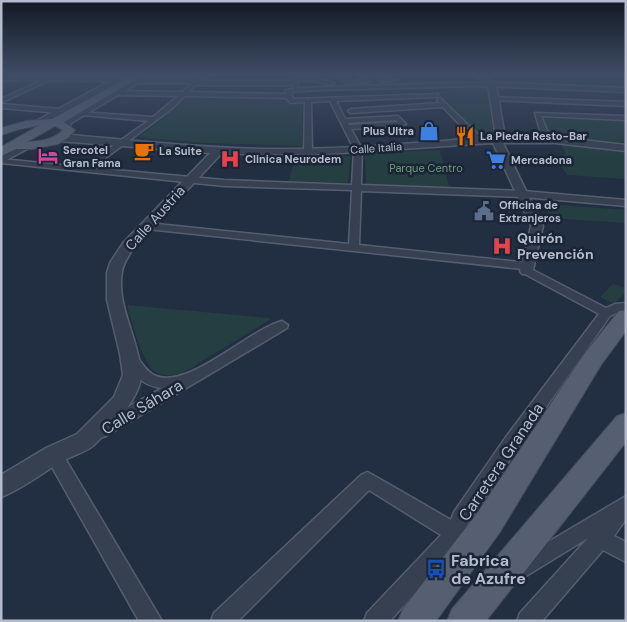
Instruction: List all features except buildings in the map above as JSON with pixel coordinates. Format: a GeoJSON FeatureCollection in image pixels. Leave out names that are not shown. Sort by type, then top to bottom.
{"type":"FeatureCollection","features":[{"type":"Feature","properties":{"kind":"main road"},"geometry":{"type":"LineString","coordinates":[[5,148],[88,104]]}},
{"type":"Feature","properties":{"kind":"main road"},"geometry":{"type":"LineString","coordinates":[[2,132],[24,124],[54,122],[66,134],[26,146],[5,148]]}},
{"type":"Feature","properties":{"kind":"main road","name":"Carretera Granada"},"geometry":{"type":"LineString","coordinates":[[415,621],[489,522],[593,359],[616,314]]}},
{"type":"Feature","properties":{"kind":"main road"},"geometry":{"type":"LineString","coordinates":[[464,621],[626,423]]}},
{"type":"Feature","properties":{"kind":"street"},"geometry":{"type":"LineString","coordinates":[[41,122],[73,104]]}},
{"type":"Feature","properties":{"kind":"street"},"geometry":{"type":"LineString","coordinates":[[66,134],[67,122],[97,104]]}},
{"type":"Feature","properties":{"kind":"street"},"geometry":{"type":"LineString","coordinates":[[86,169],[173,104]]}},
{"type":"Feature","properties":{"kind":"street"},"geometry":{"type":"LineString","coordinates":[[308,104],[308,152]]}},
{"type":"Feature","properties":{"kind":"street"},"geometry":{"type":"LineString","coordinates":[[334,104],[358,149],[354,247]]}},
{"type":"Feature","properties":{"kind":"street"},"geometry":{"type":"LineString","coordinates":[[494,104],[501,139],[498,144],[537,226],[527,269]]}},
{"type":"Feature","properties":{"kind":"street"},"geometry":{"type":"LineString","coordinates":[[351,111],[445,105],[480,141]]}},
{"type":"Feature","properties":{"kind":"street"},"geometry":{"type":"LineString","coordinates":[[1,106],[60,111]]}},
{"type":"Feature","properties":{"kind":"street"},"geometry":{"type":"LineString","coordinates":[[82,113],[153,119]]}},
{"type":"Feature","properties":{"kind":"street"},"geometry":{"type":"LineString","coordinates":[[547,140],[537,114],[626,118]]}},
{"type":"Feature","properties":{"kind":"street"},"geometry":{"type":"LineString","coordinates":[[398,118],[403,124],[344,124],[398,118]]}},
{"type":"Feature","properties":{"kind":"street","name":"Calle Italia"},"geometry":{"type":"LineString","coordinates":[[66,134],[122,142],[218,151],[308,152],[501,139],[547,140],[626,148]]}},
{"type":"Feature","properties":{"kind":"street"},"geometry":{"type":"LineString","coordinates":[[1,161],[26,146]]}},
{"type":"Feature","properties":{"kind":"street","name":"Calle Austria"},"geometry":{"type":"LineString","coordinates":[[85,440],[121,402],[132,375],[129,354],[115,300],[114,273],[117,263],[128,246],[218,151]]}},
{"type":"Feature","properties":{"kind":"street"},"geometry":{"type":"LineString","coordinates":[[1,161],[190,180],[523,194],[626,203]]}},
{"type":"Feature","properties":{"kind":"street"},"geometry":{"type":"LineString","coordinates":[[147,226],[354,247],[527,269],[616,314]]}},
{"type":"Feature","properties":{"kind":"street"},"geometry":{"type":"LineString","coordinates":[[616,314],[615,308],[626,307]]}},
{"type":"Feature","properties":{"kind":"street","name":"Carretera Granada"},"geometry":{"type":"LineString","coordinates":[[375,621],[458,525],[512,442],[616,314]]}},
{"type":"Feature","properties":{"kind":"street","name":"Calle Sáhara"},"geometry":{"type":"LineString","coordinates":[[1,487],[282,325]]}},
{"type":"Feature","properties":{"kind":"street","name":"Calle Austria"},"geometry":{"type":"LineString","coordinates":[[129,354],[145,379],[158,384],[184,382]]}},
{"type":"Feature","properties":{"kind":"street"},"geometry":{"type":"LineString","coordinates":[[54,455],[150,621]]}},
{"type":"Feature","properties":{"kind":"street"},"geometry":{"type":"LineString","coordinates":[[222,621],[367,480],[458,525],[489,522]]}},
{"type":"Feature","properties":{"kind":"street"},"geometry":{"type":"LineString","coordinates":[[488,590],[625,505]]}},
{"type":"Feature","properties":{"kind":"street"},"geometry":{"type":"LineString","coordinates":[[528,621],[600,538],[625,505]]}},
{"type":"Feature","properties":{"kind":"street"},"geometry":{"type":"LineString","coordinates":[[600,538],[626,552]]}},
{"type":"Feature","properties":{"kind":"green space"},"geometry":{"type":"Polygon","coordinates":[[[179,104],[303,104],[302,146],[204,143],[138,137],[179,104]]]}},
{"type":"Feature","properties":{"kind":"green space"},"geometry":{"type":"Polygon","coordinates":[[[447,104],[490,104],[497,137],[479,136],[447,104]]]}},
{"type":"Feature","properties":{"kind":"green space"},"geometry":{"type":"Polygon","coordinates":[[[539,115],[626,118],[626,143],[547,136],[539,115]]]}},
{"type":"Feature","properties":{"kind":"green space"},"geometry":{"type":"Polygon","coordinates":[[[561,144],[626,151],[626,179],[567,175],[554,156],[566,154],[561,144]]]}},
{"type":"Feature","properties":{"kind":"green space","name":"Parque Centro"},"geometry":{"type":"Polygon","coordinates":[[[440,150],[449,187],[366,184],[365,153],[440,150]]]}},
{"type":"Feature","properties":{"kind":"green space"},"geometry":{"type":"Polygon","coordinates":[[[351,156],[348,183],[289,181],[295,158],[351,156]]]}},
{"type":"Feature","properties":{"kind":"green space"},"geometry":{"type":"Polygon","coordinates":[[[548,204],[626,210],[626,223],[550,218],[546,209],[551,209],[548,204]]]}},
{"type":"Feature","properties":{"kind":"green space"},"geometry":{"type":"Polygon","coordinates":[[[613,284],[626,288],[626,292],[614,304],[600,297],[613,284]]]}},
{"type":"Feature","properties":{"kind":"green space"},"geometry":{"type":"Polygon","coordinates":[[[127,305],[271,319],[181,374],[166,375],[157,373],[147,361],[138,342],[127,305]]]}},
{"type":"Feature","properties":{"kind":"place","name":"Plus Ultra"},"geometry":{"type":"Point","coordinates":[429,131]}},
{"type":"Feature","properties":{"kind":"place","name":"La Piedra Resto-Bar"},"geometry":{"type":"Point","coordinates":[465,136]}},
{"type":"Feature","properties":{"kind":"place","name":"La Suite"},"geometry":{"type":"Point","coordinates":[144,151]}},
{"type":"Feature","properties":{"kind":"place","name":"Sercotel Gran Fama"},"geometry":{"type":"Point","coordinates":[48,156]}},
{"type":"Feature","properties":{"kind":"place","name":"Clinica Neurodem"},"geometry":{"type":"Point","coordinates":[230,159]}},
{"type":"Feature","properties":{"kind":"place","name":"Mercadona"},"geometry":{"type":"Point","coordinates":[496,160]}},
{"type":"Feature","properties":{"kind":"place","name":"Officina de Extranjeros"},"geometry":{"type":"Point","coordinates":[484,211]}},
{"type":"Feature","properties":{"kind":"place","name":"Quirón Prevención"},"geometry":{"type":"Point","coordinates":[502,246]}},
{"type":"Feature","properties":{"kind":"place","name":"Fabrica de Azufre"},"geometry":{"type":"Point","coordinates":[436,569]}}]}
